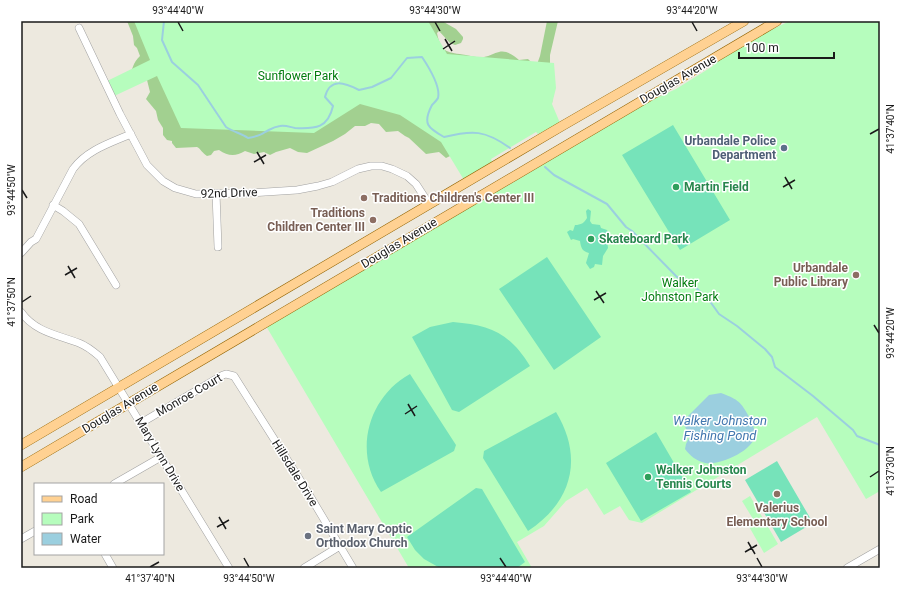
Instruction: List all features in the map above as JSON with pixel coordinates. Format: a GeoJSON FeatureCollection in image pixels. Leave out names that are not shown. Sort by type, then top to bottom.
{"type":"FeatureCollection","features":[{"type":"Feature","properties":{"kind":"main road","name":"Douglas Avenue"},"geometry":{"type":"LineString","coordinates":[[21,445],[429,204],[744,21]]}},
{"type":"Feature","properties":{"kind":"main road","name":"Douglas Avenue"},"geometry":{"type":"LineString","coordinates":[[21,467],[777,21]]}},
{"type":"Feature","properties":{"kind":"street","name":"92nd Drive"},"geometry":{"type":"LineString","coordinates":[[79,28],[147,165],[162,181],[175,188],[189,193],[297,190],[332,182],[358,169],[371,166],[382,166],[407,176],[416,184],[429,204]]}},
{"type":"Feature","properties":{"kind":"street"},"geometry":{"type":"LineString","coordinates":[[21,253],[36,239],[73,169],[84,156],[131,134]]}},
{"type":"Feature","properties":{"kind":"street"},"geometry":{"type":"LineString","coordinates":[[216,193],[218,247]]}},
{"type":"Feature","properties":{"kind":"street"},"geometry":{"type":"LineString","coordinates":[[53,205],[63,210],[79,224],[116,285]]}},
{"type":"Feature","properties":{"kind":"street","name":"Mary Lynn Drive"},"geometry":{"type":"LineString","coordinates":[[21,312],[26,319],[36,327],[54,336],[79,343],[90,348],[100,357],[229,568]]}},
{"type":"Feature","properties":{"kind":"street","name":"Monroe Court"},"geometry":{"type":"LineString","coordinates":[[141,423],[223,375],[231,374],[236,379]]}},
{"type":"Feature","properties":{"kind":"street","name":"Hillsdale Drive"},"geometry":{"type":"LineString","coordinates":[[236,379],[353,568]]}},
{"type":"Feature","properties":{"kind":"street"},"geometry":{"type":"LineString","coordinates":[[116,483],[161,457]]}},
{"type":"Feature","properties":{"kind":"street"},"geometry":{"type":"LineString","coordinates":[[21,539],[34,532]]}},
{"type":"Feature","properties":{"kind":"street"},"geometry":{"type":"LineString","coordinates":[[304,568],[340,546]]}},
{"type":"Feature","properties":{"kind":"street"},"geometry":{"type":"LineString","coordinates":[[849,568],[880,549]]}},
{"type":"Feature","properties":{"kind":"street"},"geometry":{"type":"LineString","coordinates":[[106,555],[113,568]]}},
{"type":"Feature","properties":{"kind":"green space","name":"Sunflower Park"},"geometry":{"type":"Polygon","coordinates":[[[127,21],[442,21],[456,29],[463,37],[461,43],[455,45],[450,43],[439,31],[437,33],[439,40],[446,51],[479,57],[486,57],[499,52],[507,52],[519,60],[528,59],[536,67],[540,56],[547,21],[558,21],[550,55],[554,92],[552,103],[548,108],[446,158],[439,152],[426,154],[409,138],[398,131],[386,132],[379,124],[371,123],[365,126],[355,126],[333,141],[307,153],[298,152],[290,148],[270,155],[264,152],[254,154],[245,151],[232,155],[225,154],[219,150],[214,151],[211,155],[207,156],[197,147],[176,148],[172,141],[167,140],[163,135],[163,128],[158,120],[156,111],[146,99],[150,92],[147,80],[130,77],[134,64],[140,56],[134,45],[133,36],[127,21]]]}},
{"type":"Feature","properties":{"kind":"green space","name":"Sunflower Park"},"geometry":{"type":"Polygon","coordinates":[[[134,21],[428,21],[447,54],[554,63],[556,88],[552,104],[560,123],[538,134],[536,132],[491,159],[492,162],[464,180],[441,142],[400,115],[360,104],[314,133],[181,128],[157,76],[112,97],[105,82],[150,60],[134,21]]]}},
{"type":"Feature","properties":{"kind":"green space","name":"Walker Johnston Park"},"geometry":{"type":"Polygon","coordinates":[[[790,21],[880,21],[880,491],[866,499],[817,417],[642,523],[629,520],[620,506],[604,515],[587,488],[566,501],[544,526],[517,542],[532,568],[409,568],[266,326],[493,192],[507,186],[643,104],[676,89],[713,66],[714,63],[760,35],[790,21]]]}},
{"type":"Feature","properties":{"kind":"green space","name":"Martin Field"},"geometry":{"type":"Polygon","coordinates":[[[673,125],[730,220],[680,250],[622,155],[673,125]]]}},
{"type":"Feature","properties":{"kind":"green space","name":"Skateboard Park"},"geometry":{"type":"Polygon","coordinates":[[[588,209],[591,211],[590,221],[592,224],[600,225],[601,228],[607,230],[610,237],[607,240],[608,248],[603,256],[602,265],[595,264],[594,267],[590,269],[586,263],[589,253],[582,249],[580,241],[573,239],[571,240],[567,232],[570,230],[573,231],[575,225],[581,224],[585,221],[587,218],[586,211],[588,209]]]}},
{"type":"Feature","properties":{"kind":"green space"},"geometry":{"type":"Polygon","coordinates":[[[547,257],[601,337],[554,370],[499,289],[547,257]]]}},
{"type":"Feature","properties":{"kind":"green space"},"geometry":{"type":"Polygon","coordinates":[[[453,322],[478,326],[507,338],[530,366],[459,412],[452,410],[412,337],[430,327],[453,322]]]}},
{"type":"Feature","properties":{"kind":"green space"},"geometry":{"type":"Polygon","coordinates":[[[410,374],[456,445],[454,451],[381,492],[372,476],[368,460],[367,443],[369,427],[375,411],[384,397],[396,384],[410,374]]]}},
{"type":"Feature","properties":{"kind":"green space"},"geometry":{"type":"Polygon","coordinates":[[[556,412],[565,429],[570,446],[571,462],[569,478],[564,493],[555,507],[528,531],[483,458],[484,451],[556,412]]]}},
{"type":"Feature","properties":{"kind":"green space","name":"Walker Johnston Tennis Courts"},"geometry":{"type":"Polygon","coordinates":[[[656,432],[691,492],[641,521],[606,463],[656,432]]]}},
{"type":"Feature","properties":{"kind":"green space"},"geometry":{"type":"Polygon","coordinates":[[[777,461],[813,523],[781,542],[745,480],[777,461]]]}},
{"type":"Feature","properties":{"kind":"green space"},"geometry":{"type":"Polygon","coordinates":[[[476,488],[482,489],[525,562],[517,568],[440,568],[424,559],[415,550],[407,537],[476,488]]]}},
{"type":"Feature","properties":{"kind":"green space"},"geometry":{"type":"Polygon","coordinates":[[[750,496],[778,544],[764,553],[747,523],[753,519],[742,501],[750,496]]]}},
{"type":"Feature","properties":{"kind":"water","name":"Walker Johnston Fishing Pond"},"geometry":{"type":"Polygon","coordinates":[[[721,393],[734,399],[743,406],[753,425],[755,435],[749,447],[742,452],[726,460],[705,463],[694,458],[685,449],[690,436],[683,421],[709,395],[721,393]]]}},
{"type":"Feature","properties":{"kind":"waterway"},"geometry":{"type":"LineString","coordinates":[[164,21],[162,40],[172,62],[198,85],[226,127],[248,138],[280,126],[295,128],[320,126],[328,119],[333,106],[325,97],[330,86],[339,83],[359,90],[372,87],[391,78],[407,58],[422,57],[438,88],[438,98],[432,105],[427,117],[428,125],[444,137],[463,133],[478,133],[493,138],[510,148]]}},
{"type":"Feature","properties":{"kind":"waterway"},"geometry":{"type":"LineString","coordinates":[[545,167],[554,175],[607,204],[626,227],[632,231],[677,277],[686,280],[694,286],[709,300],[719,314],[737,326],[765,349],[772,357],[775,367],[813,396],[853,430],[857,436],[880,445]]}},
{"type":"Feature","properties":{"kind":"place","name":"Urbandale Police Department"},"geometry":{"type":"Point","coordinates":[784,148]}},
{"type":"Feature","properties":{"kind":"place","name":"Martin Field"},"geometry":{"type":"Point","coordinates":[676,187]}},
{"type":"Feature","properties":{"kind":"place","name":"Traditions Children's Center III"},"geometry":{"type":"Point","coordinates":[364,198]}},
{"type":"Feature","properties":{"kind":"place","name":"Traditions Children Center III"},"geometry":{"type":"Point","coordinates":[373,220]}},
{"type":"Feature","properties":{"kind":"place","name":"Skateboard Park"},"geometry":{"type":"Point","coordinates":[591,239]}},
{"type":"Feature","properties":{"kind":"place","name":"Urbandale Public Library"},"geometry":{"type":"Point","coordinates":[856,275]}},
{"type":"Feature","properties":{"kind":"place","name":"Walker Johnston Tennis Courts"},"geometry":{"type":"Point","coordinates":[648,477]}},
{"type":"Feature","properties":{"kind":"place","name":"Valerius Elementary School"},"geometry":{"type":"Point","coordinates":[777,494]}},
{"type":"Feature","properties":{"kind":"place","name":"Saint Mary Coptic Orthodox Church"},"geometry":{"type":"Point","coordinates":[308,536]}}]}
